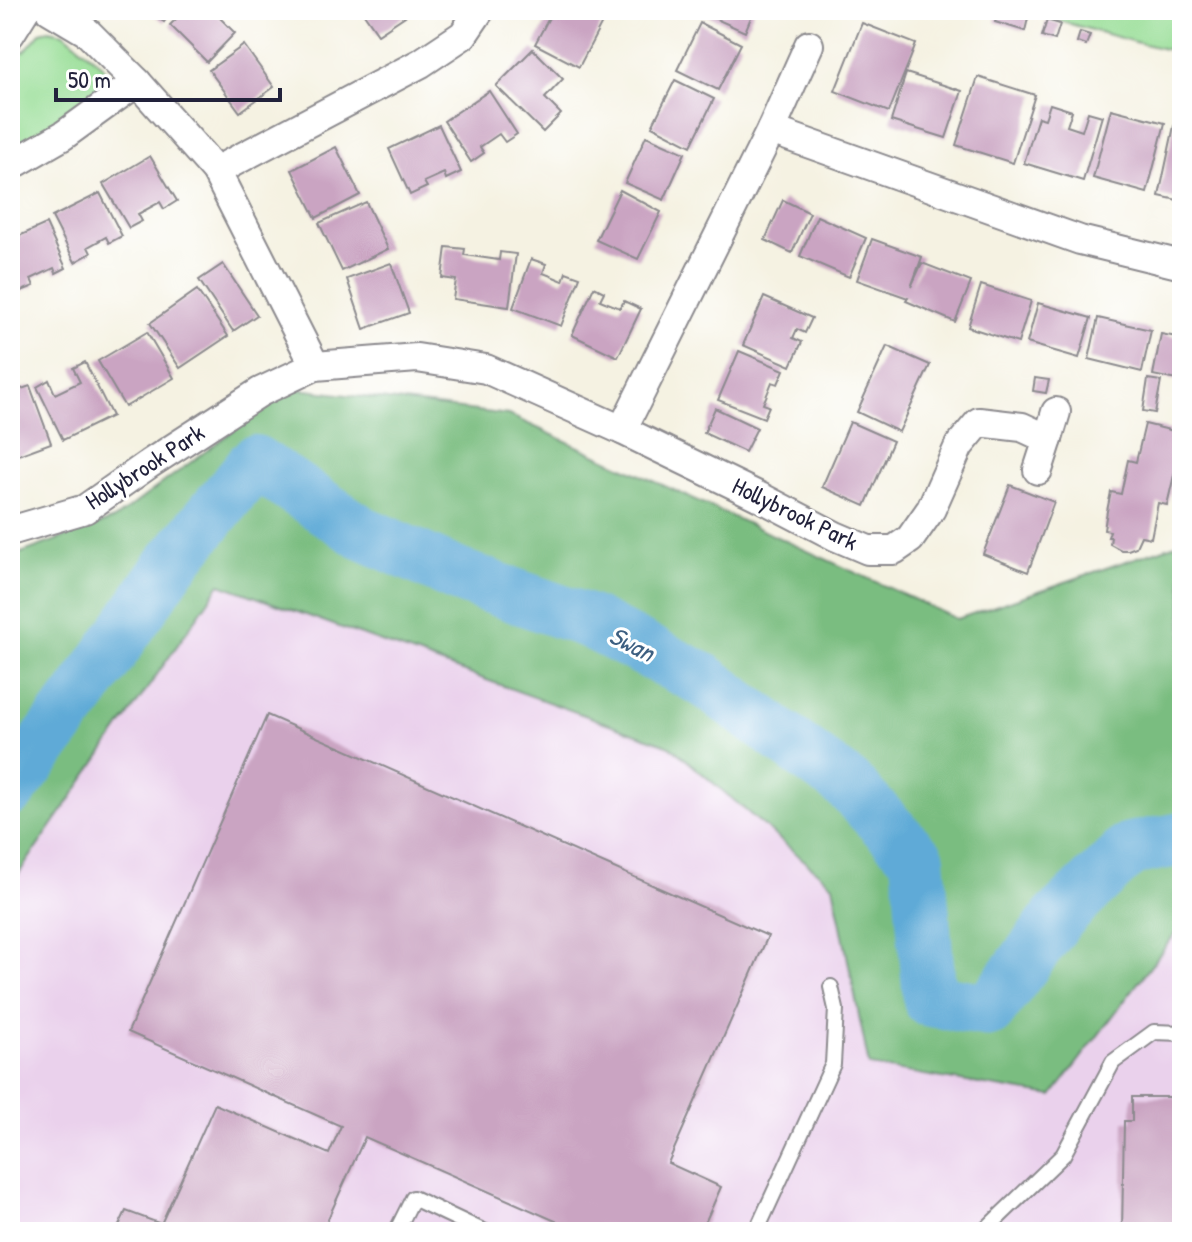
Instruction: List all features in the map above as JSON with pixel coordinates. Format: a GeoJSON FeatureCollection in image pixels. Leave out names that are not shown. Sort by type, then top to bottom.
{"type":"FeatureCollection","features":[{"type":"Feature","properties":{"kind":"street"},"geometry":{"type":"LineString","coordinates":[[10,34],[25,10]]}},
{"type":"Feature","properties":{"kind":"street"},"geometry":{"type":"LineString","coordinates":[[50,10],[87,32],[137,82],[216,171],[315,366]]}},
{"type":"Feature","properties":{"kind":"street"},"geometry":{"type":"LineString","coordinates":[[216,171],[421,63],[463,35],[480,10]]}},
{"type":"Feature","properties":{"kind":"street"},"geometry":{"type":"LineString","coordinates":[[622,430],[771,130],[809,45]]}},
{"type":"Feature","properties":{"kind":"street"},"geometry":{"type":"LineString","coordinates":[[10,166],[64,135],[137,82]]}},
{"type":"Feature","properties":{"kind":"street"},"geometry":{"type":"LineString","coordinates":[[771,130],[1080,240],[1182,265]]}},
{"type":"Feature","properties":{"kind":"street","name":"Hollybrook Park"},"geometry":{"type":"LineString","coordinates":[[10,531],[85,509],[260,392],[315,366],[417,358],[486,369],[622,430],[868,550],[894,550],[910,539],[931,509],[959,446],[979,422],[1022,427],[1048,439]]}},
{"type":"Feature","properties":{"kind":"street"},"geometry":{"type":"LineString","coordinates":[[1038,470],[1056,412]]}},
{"type":"Feature","properties":{"kind":"lane"},"geometry":{"type":"LineString","coordinates":[[756,1232],[833,1064],[836,1009],[831,987]]}},
{"type":"Feature","properties":{"kind":"lane"},"geometry":{"type":"LineString","coordinates":[[983,1232],[1063,1155],[1113,1062],[1154,1032],[1182,1033]]}},
{"type":"Feature","properties":{"kind":"lane"},"geometry":{"type":"LineString","coordinates":[[396,1232],[413,1198],[485,1232]]}},
{"type":"Feature","properties":{"kind":"shaded area"},"geometry":{"type":"Polygon","coordinates":[[[219,584],[670,746],[833,885],[869,1066],[1052,1096],[1182,925],[1182,1232],[10,1232],[10,886],[219,584]]]}},
{"type":"Feature","properties":{"kind":"green space"},"geometry":{"type":"Polygon","coordinates":[[[1020,10],[1182,10],[1182,53],[1135,42],[1020,10]]]}},
{"type":"Feature","properties":{"kind":"green space"},"geometry":{"type":"Polygon","coordinates":[[[41,32],[64,33],[103,66],[105,85],[100,96],[10,153],[10,43],[24,52],[41,32]]]}},
{"type":"Feature","properties":{"kind":"green space"},"geometry":{"type":"Polygon","coordinates":[[[291,388],[509,415],[957,619],[1182,542],[1182,925],[1052,1096],[869,1066],[833,885],[670,746],[220,584],[10,886],[10,557],[114,519],[291,388]]]}},
{"type":"Feature","properties":{"kind":"building"},"geometry":{"type":"Polygon","coordinates":[[[147,10],[172,10],[164,22],[147,10]]]}},
{"type":"Feature","properties":{"kind":"building"},"geometry":{"type":"Polygon","coordinates":[[[185,10],[212,10],[235,33],[207,62],[170,25],[185,10]]]}},
{"type":"Feature","properties":{"kind":"building"},"geometry":{"type":"Polygon","coordinates":[[[364,10],[414,10],[378,34],[364,10]]]}},
{"type":"Feature","properties":{"kind":"building"},"geometry":{"type":"Polygon","coordinates":[[[553,10],[586,10],[604,19],[579,67],[535,44],[553,10]]]}},
{"type":"Feature","properties":{"kind":"building"},"geometry":{"type":"Polygon","coordinates":[[[707,10],[754,10],[745,32],[705,14],[707,10]]]}},
{"type":"Feature","properties":{"kind":"building"},"geometry":{"type":"Polygon","coordinates":[[[999,10],[1029,14],[1025,31],[995,22],[999,10]]]}},
{"type":"Feature","properties":{"kind":"building"},"geometry":{"type":"Polygon","coordinates":[[[1047,20],[1060,24],[1055,40],[1042,36],[1047,20]]]}},
{"type":"Feature","properties":{"kind":"building"},"geometry":{"type":"Polygon","coordinates":[[[700,23],[741,44],[718,90],[677,70],[700,23]]]}},
{"type":"Feature","properties":{"kind":"building"},"geometry":{"type":"Polygon","coordinates":[[[862,23],[916,44],[889,112],[835,91],[862,23]]]}},
{"type":"Feature","properties":{"kind":"building"},"geometry":{"type":"Polygon","coordinates":[[[1080,32],[1090,35],[1086,45],[1077,42],[1080,32]]]}},
{"type":"Feature","properties":{"kind":"building"},"geometry":{"type":"Polygon","coordinates":[[[244,45],[274,87],[240,112],[209,70],[244,45]]]}},
{"type":"Feature","properties":{"kind":"building"},"geometry":{"type":"Polygon","coordinates":[[[533,49],[563,79],[545,98],[561,114],[543,132],[496,86],[533,49]]]}},
{"type":"Feature","properties":{"kind":"building"},"geometry":{"type":"Polygon","coordinates":[[[906,73],[962,91],[946,138],[891,121],[906,73]]]}},
{"type":"Feature","properties":{"kind":"building"},"geometry":{"type":"Polygon","coordinates":[[[978,77],[1035,95],[1013,163],[956,145],[978,77]]]}},
{"type":"Feature","properties":{"kind":"building"},"geometry":{"type":"Polygon","coordinates":[[[675,80],[714,99],[691,146],[652,126],[675,80]]]}},
{"type":"Feature","properties":{"kind":"building"},"geometry":{"type":"Polygon","coordinates":[[[489,91],[517,134],[505,142],[499,134],[480,147],[484,153],[471,162],[444,121],[489,91]]]}},
{"type":"Feature","properties":{"kind":"building"},"geometry":{"type":"Polygon","coordinates":[[[1050,104],[1072,111],[1067,126],[1082,131],[1088,112],[1102,116],[1083,181],[1024,163],[1038,117],[1045,119],[1050,104]]]}},
{"type":"Feature","properties":{"kind":"building"},"geometry":{"type":"Polygon","coordinates":[[[1111,109],[1165,123],[1147,193],[1093,178],[1111,109]]]}},
{"type":"Feature","properties":{"kind":"building"},"geometry":{"type":"Polygon","coordinates":[[[439,125],[461,172],[446,179],[444,173],[424,182],[427,187],[410,195],[389,149],[439,125]]]}},
{"type":"Feature","properties":{"kind":"building"},"geometry":{"type":"Polygon","coordinates":[[[1174,126],[1182,128],[1182,201],[1159,196],[1174,126]]]}},
{"type":"Feature","properties":{"kind":"building"},"geometry":{"type":"Polygon","coordinates":[[[646,136],[685,153],[664,200],[625,183],[646,136]]]}},
{"type":"Feature","properties":{"kind":"building"},"geometry":{"type":"Polygon","coordinates":[[[336,147],[360,195],[316,218],[292,170],[336,147]]]}},
{"type":"Feature","properties":{"kind":"building"},"geometry":{"type":"Polygon","coordinates":[[[150,156],[177,201],[164,209],[160,202],[138,214],[142,221],[129,228],[103,184],[150,156]]]}},
{"type":"Feature","properties":{"kind":"building"},"geometry":{"type":"Polygon","coordinates":[[[620,190],[661,212],[638,259],[596,240],[620,190]]]}},
{"type":"Feature","properties":{"kind":"building"},"geometry":{"type":"Polygon","coordinates":[[[100,193],[122,236],[109,243],[106,237],[88,247],[91,253],[75,262],[52,217],[100,193]]]}},
{"type":"Feature","properties":{"kind":"building"},"geometry":{"type":"Polygon","coordinates":[[[783,200],[810,213],[792,253],[765,240],[783,200]]]}},
{"type":"Feature","properties":{"kind":"building"},"geometry":{"type":"Polygon","coordinates":[[[366,202],[388,249],[342,271],[319,223],[366,202]]]}},
{"type":"Feature","properties":{"kind":"building"},"geometry":{"type":"Polygon","coordinates":[[[817,216],[866,238],[849,277],[800,256],[817,216]]]}},
{"type":"Feature","properties":{"kind":"building"},"geometry":{"type":"Polygon","coordinates":[[[46,224],[66,268],[56,273],[54,268],[31,279],[34,286],[17,293],[10,277],[10,240],[46,224]]]}},
{"type":"Feature","properties":{"kind":"building"},"geometry":{"type":"Polygon","coordinates":[[[872,239],[922,257],[911,287],[922,263],[971,282],[955,322],[906,301],[908,298],[857,280],[872,239]]]}},
{"type":"Feature","properties":{"kind":"building"},"geometry":{"type":"Polygon","coordinates":[[[446,247],[465,249],[464,255],[499,260],[500,252],[516,254],[509,307],[453,299],[456,280],[442,278],[446,247]]]}},
{"type":"Feature","properties":{"kind":"building"},"geometry":{"type":"Polygon","coordinates":[[[531,259],[546,264],[543,273],[563,281],[566,272],[580,277],[561,326],[513,308],[531,259]]]}},
{"type":"Feature","properties":{"kind":"building"},"geometry":{"type":"Polygon","coordinates":[[[391,263],[409,313],[364,329],[347,279],[391,263]]]}},
{"type":"Feature","properties":{"kind":"building"},"geometry":{"type":"Polygon","coordinates":[[[223,264],[257,315],[233,331],[199,280],[223,264]]]}},
{"type":"Feature","properties":{"kind":"building"},"geometry":{"type":"Polygon","coordinates":[[[981,285],[1031,301],[1018,343],[968,327],[981,285]]]}},
{"type":"Feature","properties":{"kind":"building"},"geometry":{"type":"Polygon","coordinates":[[[594,287],[604,292],[600,300],[620,308],[624,301],[641,309],[618,357],[572,335],[594,287]]]}},
{"type":"Feature","properties":{"kind":"building"},"geometry":{"type":"Polygon","coordinates":[[[197,290],[228,336],[180,368],[150,323],[197,290]]]}},
{"type":"Feature","properties":{"kind":"building"},"geometry":{"type":"Polygon","coordinates":[[[764,297],[812,318],[805,333],[797,329],[793,338],[802,342],[791,366],[743,345],[764,297]]]}},
{"type":"Feature","properties":{"kind":"building"},"geometry":{"type":"Polygon","coordinates":[[[1038,303],[1091,318],[1079,358],[1027,343],[1038,303]]]}},
{"type":"Feature","properties":{"kind":"building"},"geometry":{"type":"Polygon","coordinates":[[[1098,318],[1151,330],[1142,372],[1089,359],[1098,318]]]}},
{"type":"Feature","properties":{"kind":"building"},"geometry":{"type":"Polygon","coordinates":[[[147,332],[174,378],[125,407],[98,361],[147,332]]]}},
{"type":"Feature","properties":{"kind":"building"},"geometry":{"type":"Polygon","coordinates":[[[1161,334],[1182,338],[1182,381],[1153,375],[1161,334]]]}},
{"type":"Feature","properties":{"kind":"building"},"geometry":{"type":"Polygon","coordinates":[[[887,346],[930,365],[899,432],[857,412],[887,346]]]}},
{"type":"Feature","properties":{"kind":"building"},"geometry":{"type":"Polygon","coordinates":[[[739,351],[784,370],[778,384],[772,382],[763,404],[769,406],[764,418],[718,400],[739,351]]]}},
{"type":"Feature","properties":{"kind":"building"},"geometry":{"type":"Polygon","coordinates":[[[85,362],[112,416],[63,440],[37,387],[49,380],[55,394],[80,382],[73,368],[85,362]]]}},
{"type":"Feature","properties":{"kind":"building"},"geometry":{"type":"Polygon","coordinates":[[[1035,378],[1049,380],[1046,393],[1033,391],[1035,378]]]}},
{"type":"Feature","properties":{"kind":"building"},"geometry":{"type":"Polygon","coordinates":[[[1148,379],[1161,381],[1155,413],[1143,411],[1148,379]]]}},
{"type":"Feature","properties":{"kind":"building"},"geometry":{"type":"Polygon","coordinates":[[[30,386],[51,443],[10,458],[10,408],[15,406],[10,393],[30,386]]]}},
{"type":"Feature","properties":{"kind":"building"},"geometry":{"type":"Polygon","coordinates":[[[715,408],[757,428],[745,452],[704,433],[715,408]]]}},
{"type":"Feature","properties":{"kind":"building"},"geometry":{"type":"Polygon","coordinates":[[[850,422],[893,441],[865,506],[822,487],[850,422]]]}},
{"type":"Feature","properties":{"kind":"building"},"geometry":{"type":"Polygon","coordinates":[[[1145,424],[1182,433],[1182,473],[1175,471],[1167,505],[1158,503],[1151,538],[1141,536],[1136,547],[1121,550],[1110,544],[1110,531],[1104,530],[1107,511],[1111,492],[1121,494],[1128,460],[1136,462],[1145,424]]]}},
{"type":"Feature","properties":{"kind":"building"},"geometry":{"type":"Polygon","coordinates":[[[1010,485],[1054,502],[1028,572],[983,554],[1010,485]]]}},
{"type":"Feature","properties":{"kind":"building"},"geometry":{"type":"Polygon","coordinates":[[[267,715],[768,936],[668,1163],[721,1187],[701,1232],[564,1232],[567,1226],[365,1137],[322,1232],[116,1232],[126,1211],[161,1224],[215,1104],[329,1154],[341,1126],[128,1032],[267,715]]]}},
{"type":"Feature","properties":{"kind":"building"},"geometry":{"type":"Polygon","coordinates":[[[1132,1097],[1182,1097],[1182,1232],[1122,1232],[1124,1121],[1132,1121],[1132,1097]]]}},
{"type":"Feature","properties":{"kind":"waterway","name":"Swan"},"geometry":{"type":"LineString","coordinates":[[10,790],[83,693],[170,566],[255,462],[361,532],[457,575],[590,622],[704,680],[848,785],[918,859],[930,1000],[989,1010],[1058,918],[1130,849],[1182,839]]}}]}
